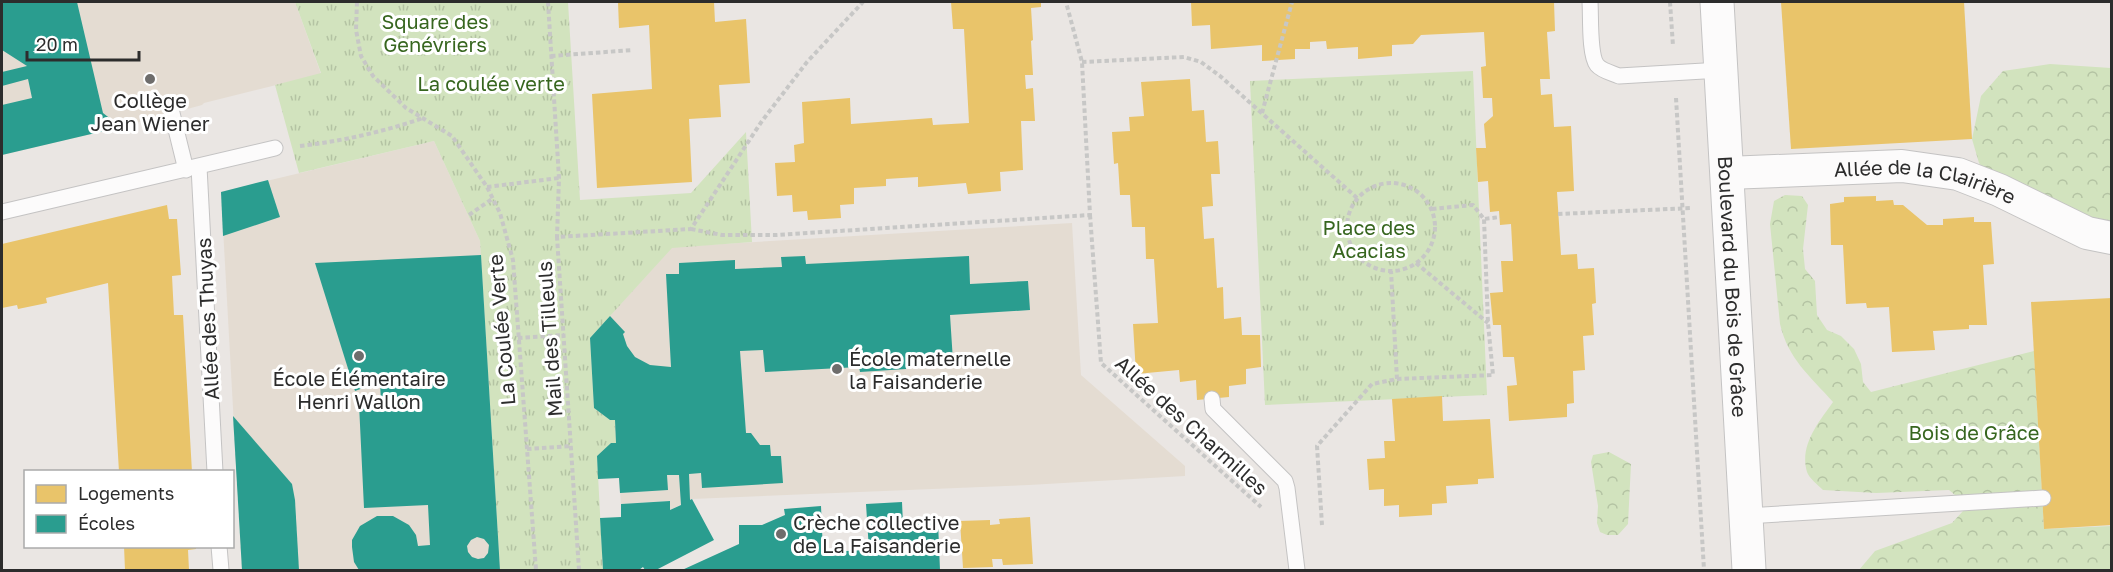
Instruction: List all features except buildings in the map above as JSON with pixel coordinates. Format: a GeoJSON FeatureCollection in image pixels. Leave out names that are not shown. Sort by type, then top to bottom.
{"type":"FeatureCollection","features":[{"type":"Feature","properties":{"kind":"street","name":"Boulevard du Bois de Grâce"},"geometry":{"type":"LineString","coordinates":[[1717,2],[1749,570]]}},
{"type":"Feature","properties":{"kind":"street","name":"Allée de la Clairière"},"geometry":{"type":"LineString","coordinates":[[1727,173],[1902,166],[1958,174],[1999,190],[2087,233],[2112,238]]}},
{"type":"Feature","properties":{"kind":"lane"},"geometry":{"type":"LineString","coordinates":[[1590,2],[1593,55],[1596,64],[1606,71],[1619,76],[1721,70]]}},
{"type":"Feature","properties":{"kind":"lane","name":"Allée des Thuyas"},"geometry":{"type":"LineString","coordinates":[[172,113],[192,168],[215,470]]}},
{"type":"Feature","properties":{"kind":"lane"},"geometry":{"type":"LineString","coordinates":[[2,212],[275,148]]}},
{"type":"Feature","properties":{"kind":"lane"},"geometry":{"type":"LineString","coordinates":[[1212,399],[1213,409],[1285,481],[1297,570]]}},
{"type":"Feature","properties":{"kind":"lane"},"geometry":{"type":"LineString","coordinates":[[1746,516],[2043,498]]}},
{"type":"Feature","properties":{"kind":"lane"},"geometry":{"type":"LineString","coordinates":[[219,548],[221,570]]}},
{"type":"Feature","properties":{"kind":"path","name":"La Coulée Verte"},"geometry":{"type":"LineString","coordinates":[[357,2],[356,30],[361,56],[373,76],[406,108],[452,136],[487,187],[500,213],[513,260],[536,570]]}},
{"type":"Feature","properties":{"kind":"path"},"geometry":{"type":"LineString","coordinates":[[548,2],[559,178],[557,237]]}},
{"type":"Feature","properties":{"kind":"path"},"geometry":{"type":"LineString","coordinates":[[863,2],[807,62],[769,113],[691,229],[722,235],[776,235],[1090,215]]}},
{"type":"Feature","properties":{"kind":"path","name":"Allée des Charmilles"},"geometry":{"type":"LineString","coordinates":[[1066,2],[1082,62],[1101,363],[1293,536]]}},
{"type":"Feature","properties":{"kind":"path"},"geometry":{"type":"LineString","coordinates":[[1262,113],[1292,2]]}},
{"type":"Feature","properties":{"kind":"path"},"geometry":{"type":"LineString","coordinates":[[1670,2],[1704,570]]}},
{"type":"Feature","properties":{"kind":"path"},"geometry":{"type":"LineString","coordinates":[[551,56],[633,51]]}},
{"type":"Feature","properties":{"kind":"path"},"geometry":{"type":"LineString","coordinates":[[1082,62],[1184,57],[1201,62],[1220,76],[1357,198]]}},
{"type":"Feature","properties":{"kind":"path"},"geometry":{"type":"LineString","coordinates":[[275,148],[323,143],[389,130],[423,118]]}},
{"type":"Feature","properties":{"kind":"path"},"geometry":{"type":"LineString","coordinates":[[487,187],[559,178]]}},
{"type":"Feature","properties":{"kind":"path"},"geometry":{"type":"LineString","coordinates":[[1382,183],[1398,183],[1412,187],[1432,209],[1435,224],[1434,239],[1427,252],[1416,263],[1400,270],[1377,269],[1364,262],[1354,252],[1348,239],[1346,224],[1357,198],[1382,183]]}},
{"type":"Feature","properties":{"kind":"path"},"geometry":{"type":"LineString","coordinates":[[469,215],[492,198]]}},
{"type":"Feature","properties":{"kind":"path"},"geometry":{"type":"LineString","coordinates":[[1322,526],[1317,446],[1372,384],[1397,379],[1492,375],[1484,219],[1473,205],[1432,209]]}},
{"type":"Feature","properties":{"kind":"path"},"geometry":{"type":"LineString","coordinates":[[1558,214],[1729,206]]}},
{"type":"Feature","properties":{"kind":"path"},"geometry":{"type":"LineString","coordinates":[[1484,219],[1500,217]]}},
{"type":"Feature","properties":{"kind":"path","name":"Mail des Tilleuls"},"geometry":{"type":"LineString","coordinates":[[579,570],[557,237],[691,229]]}},
{"type":"Feature","properties":{"kind":"path"},"geometry":{"type":"LineString","coordinates":[[1416,263],[1488,323]]}},
{"type":"Feature","properties":{"kind":"path"},"geometry":{"type":"LineString","coordinates":[[1391,271],[1397,379]]}},
{"type":"Feature","properties":{"kind":"path"},"geometry":{"type":"LineString","coordinates":[[518,338],[564,335]]}},
{"type":"Feature","properties":{"kind":"path"},"geometry":{"type":"LineString","coordinates":[[527,449],[571,446]]}},
{"type":"Feature","properties":{"kind":"shaded area","name":"Collège Jean Wiener"},"geometry":{"type":"Polygon","coordinates":[[[2,2],[295,2],[321,74],[204,103],[121,127],[2,155],[2,2]]]}},
{"type":"Feature","properties":{"kind":"shaded area","name":"École Élémentaire Henri Wallon"},"geometry":{"type":"Polygon","coordinates":[[[434,141],[480,241],[500,570],[242,570],[221,192],[434,141]]]}},
{"type":"Feature","properties":{"kind":"shaded area","name":"École maternelle la Faisanderie"},"geometry":{"type":"Polygon","coordinates":[[[1072,223],[1081,375],[1185,466],[1185,476],[692,499],[670,510],[669,501],[621,504],[619,478],[597,456],[611,443],[610,420],[594,408],[590,338],[672,247],[1072,223]]]}},
{"type":"Feature","properties":{"kind":"green space","name":"La coulée verte"},"geometry":{"type":"Polygon","coordinates":[[[295,2],[568,2],[580,200],[691,193],[746,132],[752,242],[672,248],[590,338],[594,408],[610,420],[615,420],[616,443],[611,443],[597,456],[603,570],[500,570],[480,241],[434,141],[299,173],[275,85],[321,73],[295,2]]]}},
{"type":"Feature","properties":{"kind":"green space"},"geometry":{"type":"Polygon","coordinates":[[[2050,64],[2111,68],[2111,238],[1999,190],[1979,163],[1972,139],[1981,96],[2003,71],[2050,64]]]}},
{"type":"Feature","properties":{"kind":"green space","name":"Place des Acacias"},"geometry":{"type":"Polygon","coordinates":[[[1473,71],[1487,395],[1265,405],[1250,81],[1473,71]]]}},
{"type":"Feature","properties":{"kind":"green space","name":"Bois de Grâce"},"geometry":{"type":"Polygon","coordinates":[[[1785,195],[1802,196],[1808,205],[1803,249],[1805,269],[1815,281],[1817,315],[1827,330],[1841,336],[1854,349],[1861,364],[1863,382],[1871,392],[2034,351],[2044,529],[2111,526],[2111,570],[1859,570],[1875,551],[1952,523],[1963,511],[1961,500],[1949,490],[1876,493],[1823,490],[1808,474],[1805,462],[1808,443],[1833,402],[1794,357],[1780,324],[1770,224],[1774,201],[1785,195]]]}},
{"type":"Feature","properties":{"kind":"green space"},"geometry":{"type":"Polygon","coordinates":[[[1609,452],[1631,464],[1628,524],[1618,535],[1607,535],[1600,532],[1597,523],[1598,506],[1591,462],[1593,455],[1609,452]]]}},
{"type":"Feature","properties":{"kind":"place","name":"Collège Jean Wiener"},"geometry":{"type":"Point","coordinates":[150,79]}},
{"type":"Feature","properties":{"kind":"place","name":"École Élémentaire Henri Wallon"},"geometry":{"type":"Point","coordinates":[359,356]}},
{"type":"Feature","properties":{"kind":"place","name":"École maternelle la Faisanderie"},"geometry":{"type":"Point","coordinates":[837,369]}},
{"type":"Feature","properties":{"kind":"place","name":"Crèche collective de La Faisanderie"},"geometry":{"type":"Point","coordinates":[781,534]}},
{"type":"Feature","properties":{"kind":"park label","name":"Square des Genévriers"},"geometry":{"type":"Point","coordinates":[435,32]}}]}
